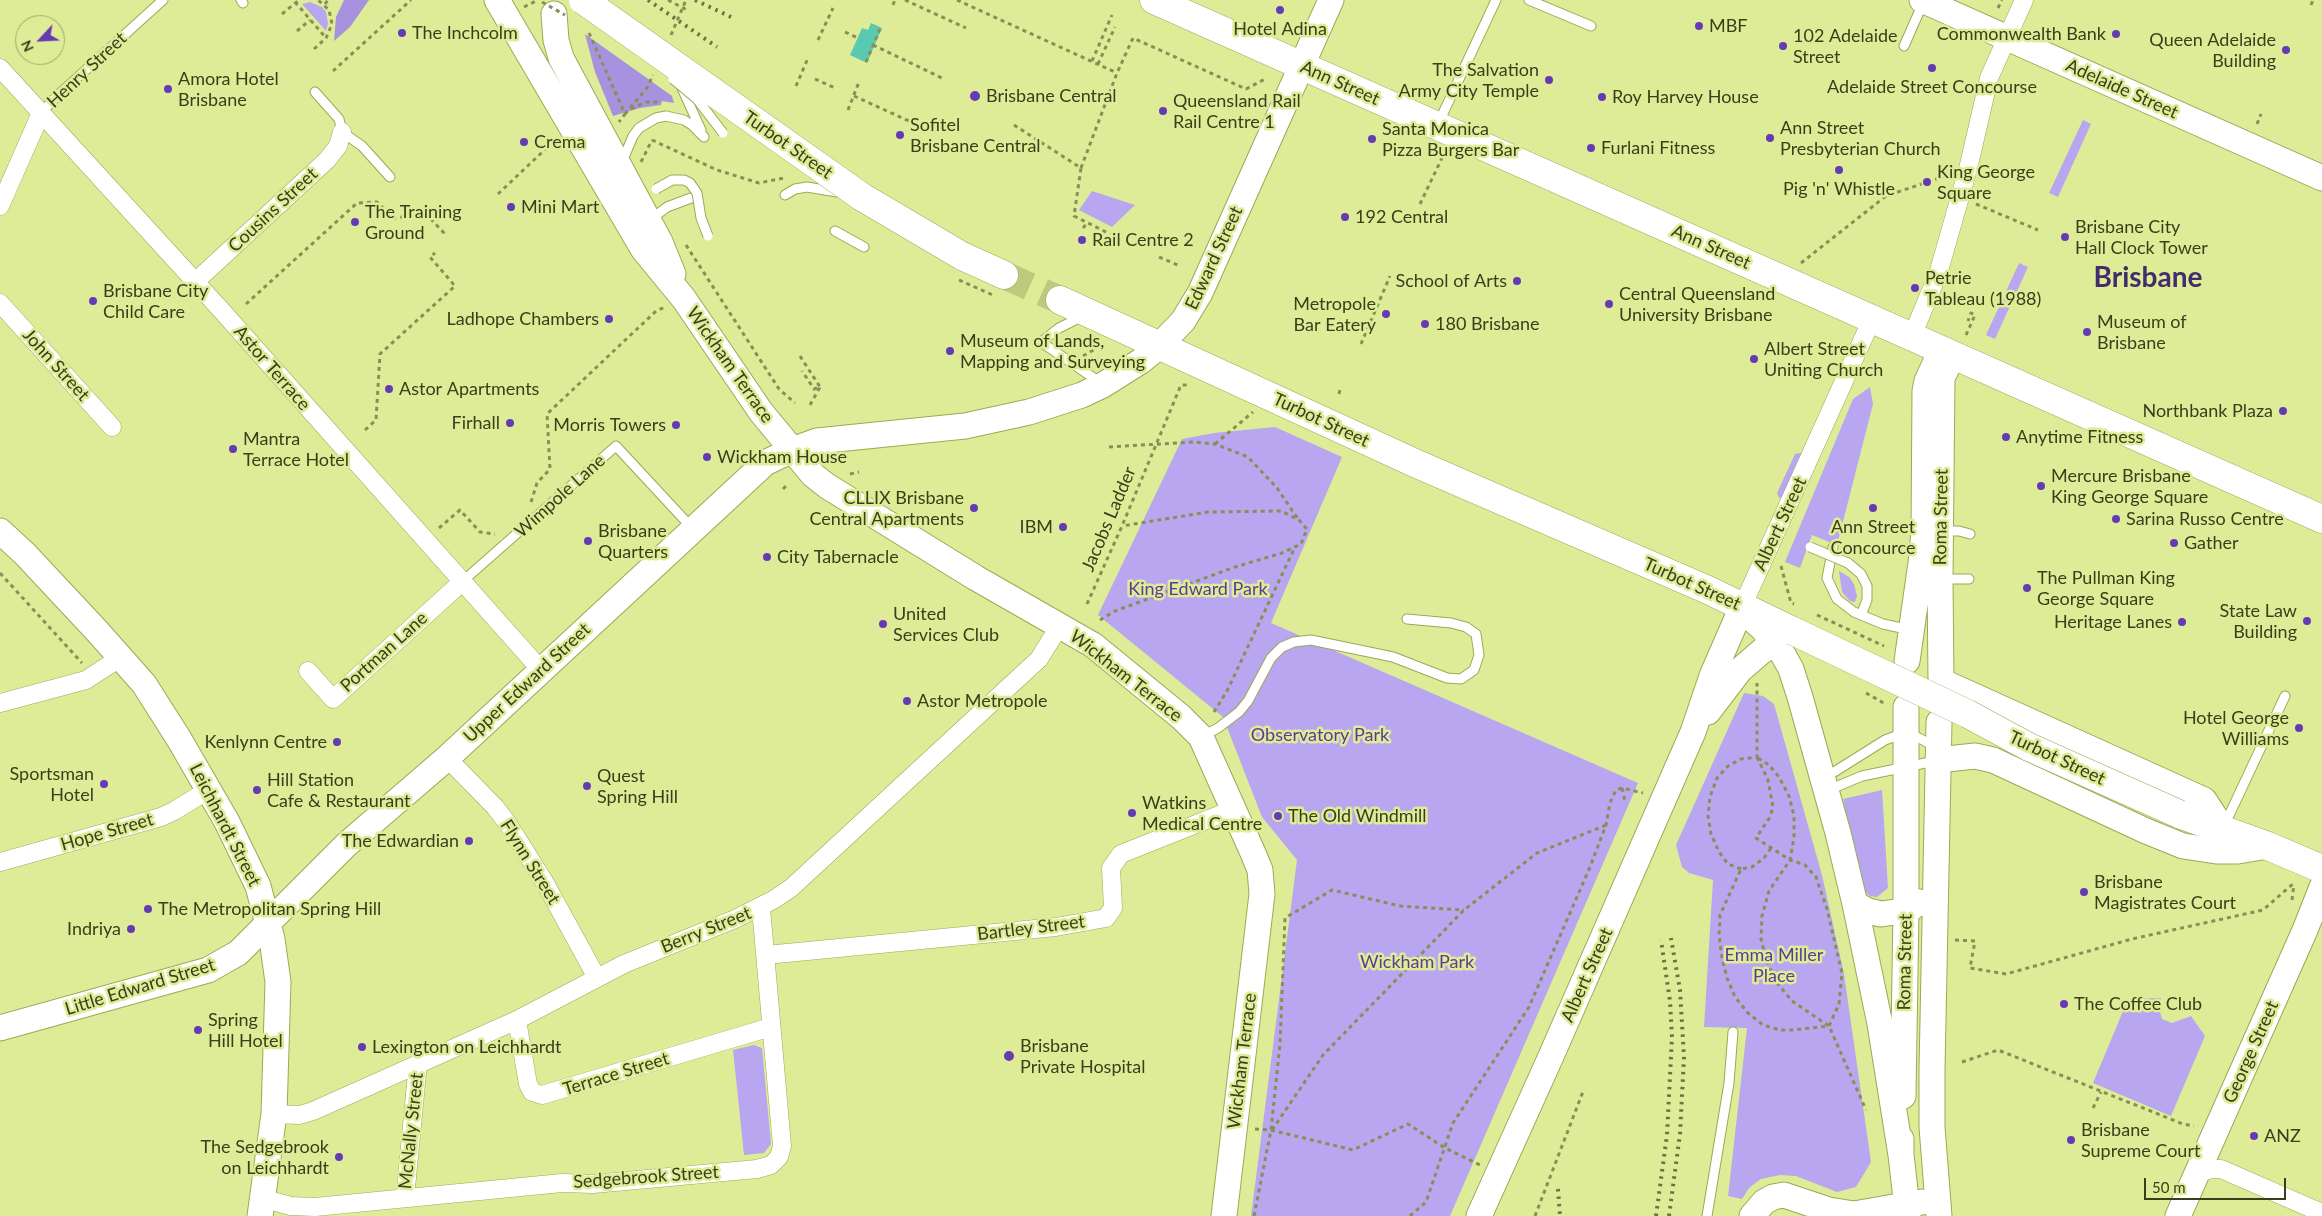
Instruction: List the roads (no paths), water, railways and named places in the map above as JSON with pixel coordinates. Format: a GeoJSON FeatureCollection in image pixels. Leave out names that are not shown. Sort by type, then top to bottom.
{"type":"FeatureCollection","features":[{"type":"Feature","properties":{"kind":"main road","name":"Wickham Terrace"},"geometry":{"type":"LineString","coordinates":[[497,0],[643,250],[684,299],[741,385],[813,475],[827,486],[976,578],[1092,645],[1197,733],[1234,809],[1260,870],[1262,894],[1224,1216]]}},
{"type":"Feature","properties":{"kind":"main road","name":"Turbot Street"},"geometry":{"type":"LineString","coordinates":[[583,0],[862,197],[962,256],[1004,275]]}},
{"type":"Feature","properties":{"kind":"main road","name":"Ann Street"},"geometry":{"type":"LineString","coordinates":[[1154,0],[1872,319],[1912,336],[1953,347],[2322,519]]}},
{"type":"Feature","properties":{"kind":"main road","name":"Edward Street"},"geometry":{"type":"LineString","coordinates":[[792,450],[827,439],[933,430],[997,420],[1061,402],[1103,385],[1141,361],[1160,345],[1186,316],[1200,293],[1330,0]]}},
{"type":"Feature","properties":{"kind":"main road","name":"Adelaide Street"},"geometry":{"type":"LineString","coordinates":[[1923,0],[2322,178]]}},
{"type":"Feature","properties":{"kind":"main road","name":"Wickham Terrace"},"geometry":{"type":"LineString","coordinates":[[554,14],[556,40],[561,58],[620,167],[649,201],[684,299]]}},
{"type":"Feature","properties":{"kind":"main road","name":"Turbot Street"},"geometry":{"type":"LineString","coordinates":[[1060,300],[1417,464],[1737,605],[1784,637],[1976,718],[2028,747],[2179,814],[2268,846],[2322,869]]}},
{"type":"Feature","properties":{"kind":"main road","name":"Roma Street"},"geometry":{"type":"LineString","coordinates":[[1953,347],[1926,381],[1925,391],[1933,531],[1940,579],[1941,680],[2204,800],[2223,829]]}},
{"type":"Feature","properties":{"kind":"main road","name":"Upper Edward Street"},"geometry":{"type":"LineString","coordinates":[[268,924],[346,845],[447,758],[756,470],[776,457],[792,450]]}},
{"type":"Feature","properties":{"kind":"main road","name":"Leichhardt Street"},"geometry":{"type":"LineString","coordinates":[[0,531],[25,554],[144,684],[162,710],[253,872],[268,924],[278,982],[274,1114],[260,1207]]}},
{"type":"Feature","properties":{"kind":"main road","name":"Roma Street"},"geometry":{"type":"LineString","coordinates":[[1907,660],[1919,580],[1933,531]]}},
{"type":"Feature","properties":{"kind":"main road","name":"Albert Street"},"geometry":{"type":"LineString","coordinates":[[1479,1216],[1693,732],[1737,605]]}},
{"type":"Feature","properties":{"kind":"main road","name":"Albert Street"},"geometry":{"type":"LineString","coordinates":[[1693,732],[1736,675],[1784,637]]}},
{"type":"Feature","properties":{"kind":"main road"},"geometry":{"type":"LineString","coordinates":[[1784,637],[1791,669],[1838,833],[1855,904],[1880,1024],[1901,1155]]}},
{"type":"Feature","properties":{"kind":"main road","name":"Roma Street"},"geometry":{"type":"LineString","coordinates":[[1897,710],[1905,735],[1906,911],[1901,1155],[1907,1210]]}},
{"type":"Feature","properties":{"kind":"main road","name":"Roma Street"},"geometry":{"type":"LineString","coordinates":[[1938,1208],[1932,1118],[1939,722]]}},
{"type":"Feature","properties":{"kind":"main road"},"geometry":{"type":"LineString","coordinates":[[1938,754],[1981,756],[1993,760],[2154,835],[2183,846],[2216,851],[2238,851],[2268,846]]}},
{"type":"Feature","properties":{"kind":"main road"},"geometry":{"type":"LineString","coordinates":[[1855,904],[1868,912],[1881,914],[1906,911],[1915,907],[1920,900],[1925,836],[1929,824],[1938,811]]}},
{"type":"Feature","properties":{"kind":"main road","name":"George Street"},"geometry":{"type":"LineString","coordinates":[[2178,1216],[2305,930],[2322,887]]}},
{"type":"Feature","properties":{"kind":"main road","name":"Little Edward Street"},"geometry":{"type":"LineString","coordinates":[[0,1028],[208,970],[238,953],[268,924]]}},
{"type":"Feature","properties":{"kind":"main road"},"geometry":{"type":"LineString","coordinates":[[1752,1216],[1764,1202],[1773,1197],[1789,1196],[1809,1209],[1829,1210],[1852,1215],[1938,1208]]}},
{"type":"Feature","properties":{"kind":"street"},"geometry":{"type":"LineString","coordinates":[[1912,336],[1938,274],[1968,169],[1989,78],[2024,0]]}},
{"type":"Feature","properties":{"kind":"street","name":"Astor Terrace"},"geometry":{"type":"LineString","coordinates":[[0,68],[195,282],[541,670]]}},
{"type":"Feature","properties":{"kind":"street","name":"Henry Street"},"geometry":{"type":"LineString","coordinates":[[0,206],[41,113]]}},
{"type":"Feature","properties":{"kind":"street","name":"Cousins Street"},"geometry":{"type":"LineString","coordinates":[[195,282],[327,160],[338,146],[342,132]]}},
{"type":"Feature","properties":{"kind":"street","name":"John Street"},"geometry":{"type":"LineString","coordinates":[[0,303],[112,427]]}},
{"type":"Feature","properties":{"kind":"street","name":"Albert Street"},"geometry":{"type":"LineString","coordinates":[[1737,605],[1765,557],[1872,319]]}},
{"type":"Feature","properties":{"kind":"street","name":"Portman Lane"},"geometry":{"type":"LineString","coordinates":[[308,671],[334,698],[463,581]]}},
{"type":"Feature","properties":{"kind":"street","name":"Berry Street"},"geometry":{"type":"LineString","coordinates":[[274,1114],[300,1114],[313,1111],[518,1020],[597,978],[761,908],[791,888],[1039,659],[1060,625]]}},
{"type":"Feature","properties":{"kind":"street"},"geometry":{"type":"LineString","coordinates":[[0,703],[86,680],[121,657]]}},
{"type":"Feature","properties":{"kind":"street","name":"Flynn Street"},"geometry":{"type":"LineString","coordinates":[[447,758],[495,807],[508,824],[545,883],[597,978]]}},
{"type":"Feature","properties":{"kind":"street","name":"Hope Street"},"geometry":{"type":"LineString","coordinates":[[0,862],[161,817],[208,790]]}},
{"type":"Feature","properties":{"kind":"street","name":"Bartley Street"},"geometry":{"type":"LineString","coordinates":[[766,955],[1056,927],[1106,918],[1114,908],[1111,868],[1121,854],[1234,809]]}},
{"type":"Feature","properties":{"kind":"street","name":"Sedgebrook Street"},"geometry":{"type":"LineString","coordinates":[[260,1207],[309,1207],[562,1184],[593,1184],[757,1169],[771,1165],[779,1157],[782,1146],[761,908]]}},
{"type":"Feature","properties":{"kind":"street","name":"Terrace Street"},"geometry":{"type":"LineString","coordinates":[[518,1020],[528,1084],[535,1094],[546,1095],[771,1027]]}},
{"type":"Feature","properties":{"kind":"street","name":"McNally Street"},"geometry":{"type":"LineString","coordinates":[[404,1198],[418,1063]]}},
{"type":"Feature","properties":{"kind":"street"},"geometry":{"type":"LineString","coordinates":[[2197,1174],[2211,1169],[2221,1170],[2314,1212]]}},
{"type":"Feature","properties":{"kind":"lane","name":"Henry Street"},"geometry":{"type":"LineString","coordinates":[[41,113],[57,96],[162,0]]}},
{"type":"Feature","properties":{"kind":"lane"},"geometry":{"type":"LineString","coordinates":[[1436,126],[1496,0]]}},
{"type":"Feature","properties":{"kind":"lane"},"geometry":{"type":"LineString","coordinates":[[1529,0],[1591,26]]}},
{"type":"Feature","properties":{"kind":"lane"},"geometry":{"type":"LineString","coordinates":[[1904,46],[1923,0]]}},
{"type":"Feature","properties":{"kind":"lane"},"geometry":{"type":"LineString","coordinates":[[659,55],[666,72],[705,108],[723,134]]}},
{"type":"Feature","properties":{"kind":"lane"},"geometry":{"type":"LineString","coordinates":[[620,167],[633,136],[639,128],[657,118],[666,116],[684,120],[704,137],[681,86]]}},
{"type":"Feature","properties":{"kind":"lane"},"geometry":{"type":"LineString","coordinates":[[315,92],[339,119],[342,132],[362,146],[390,177]]}},
{"type":"Feature","properties":{"kind":"lane"},"geometry":{"type":"LineString","coordinates":[[691,198],[667,208],[649,201],[672,180],[684,180],[697,193],[701,218],[708,236]]}},
{"type":"Feature","properties":{"kind":"lane"},"geometry":{"type":"LineString","coordinates":[[785,195],[795,189],[814,186],[862,197]]}},
{"type":"Feature","properties":{"kind":"lane"},"geometry":{"type":"LineString","coordinates":[[835,231],[864,247]]}},
{"type":"Feature","properties":{"kind":"lane"},"geometry":{"type":"LineString","coordinates":[[1090,313],[1059,328],[1041,342],[1103,385]]}},
{"type":"Feature","properties":{"kind":"lane","name":"Wimpole Lane"},"geometry":{"type":"LineString","coordinates":[[463,581],[616,446],[693,530]]}},
{"type":"Feature","properties":{"kind":"lane"},"geometry":{"type":"LineString","coordinates":[[1933,531],[1970,534]]}},
{"type":"Feature","properties":{"kind":"lane"},"geometry":{"type":"LineString","coordinates":[[1810,547],[1848,563],[1861,574],[1866,586],[1867,600],[1861,615]]}},
{"type":"Feature","properties":{"kind":"lane"},"geometry":{"type":"LineString","coordinates":[[1833,547],[1827,574],[1830,587],[1840,603],[1861,615],[1892,628],[1911,630]]}},
{"type":"Feature","properties":{"kind":"lane"},"geometry":{"type":"LineString","coordinates":[[1940,579],[1969,579]]}},
{"type":"Feature","properties":{"kind":"lane"},"geometry":{"type":"LineString","coordinates":[[1197,733],[1218,728],[1239,712],[1248,701],[1271,658],[1282,647],[1294,642],[1311,640],[1393,657],[1447,678],[1461,679],[1474,670],[1480,655],[1476,634],[1466,627],[1451,623],[1407,619]]}},
{"type":"Feature","properties":{"kind":"lane"},"geometry":{"type":"LineString","coordinates":[[2223,829],[2284,696]]}},
{"type":"Feature","properties":{"kind":"lane"},"geometry":{"type":"LineString","coordinates":[[1834,772],[1885,740],[1905,735],[1923,740],[1938,754],[1904,767],[1862,776],[1838,786]]}},
{"type":"Feature","properties":{"kind":"lane"},"geometry":{"type":"LineString","coordinates":[[1707,1216],[1729,1083],[1733,1032]]}},
{"type":"Feature","properties":{"kind":"water"},"geometry":{"type":"Polygon","coordinates":[[[871,23],[882,28],[867,63],[850,55],[862,28],[868,30],[871,23]]]}},
{"type":"Feature","properties":{"kind":"tunnel"},"geometry":{"type":"LineString","coordinates":[[1004,275],[1060,300]]}},
{"type":"Feature","properties":{"kind":"railway"},"geometry":{"type":"LineString","coordinates":[[648,0],[717,47]]}},
{"type":"Feature","properties":{"kind":"railway"},"geometry":{"type":"LineString","coordinates":[[695,0],[731,17]]}},
{"type":"Feature","properties":{"kind":"railway"},"geometry":{"type":"LineString","coordinates":[[1669,1216],[1680,1134],[1684,1057],[1680,990],[1671,938]]}},
{"type":"Feature","properties":{"kind":"railway"},"geometry":{"type":"LineString","coordinates":[[1656,1216],[1667,1135],[1672,1037],[1670,1001],[1661,940]]}},
{"type":"Feature","properties":{"kind":"railway"},"geometry":{"type":"LineString","coordinates":[[1558,1189],[1560,1216]]}},
{"type":"Feature","properties":{"kind":"place","name":"Hotel Adina"},"geometry":{"type":"Point","coordinates":[1280,10]}},
{"type":"Feature","properties":{"kind":"place","name":"MBF"},"geometry":{"type":"Point","coordinates":[1699,26]}},
{"type":"Feature","properties":{"kind":"place","name":"The Inchcolm"},"geometry":{"type":"Point","coordinates":[402,33]}},
{"type":"Feature","properties":{"kind":"place","name":"Commonwealth Bank"},"geometry":{"type":"Point","coordinates":[2116,34]}},
{"type":"Feature","properties":{"kind":"place","name":"102 Adelaide Street"},"geometry":{"type":"Point","coordinates":[1783,46]}},
{"type":"Feature","properties":{"kind":"place","name":"Queen Adelaide Building"},"geometry":{"type":"Point","coordinates":[2286,50]}},
{"type":"Feature","properties":{"kind":"place","name":"Adelaide Street Concourse"},"geometry":{"type":"Point","coordinates":[1932,68]}},
{"type":"Feature","properties":{"kind":"place","name":"The Salvation Army City Temple"},"geometry":{"type":"Point","coordinates":[1549,80]}},
{"type":"Feature","properties":{"kind":"place","name":"Amora Hotel Brisbane"},"geometry":{"type":"Point","coordinates":[168,89]}},
{"type":"Feature","properties":{"kind":"place","name":"Brisbane Central"},"geometry":{"type":"Point","coordinates":[975,96]}},
{"type":"Feature","properties":{"kind":"place","name":"Roy Harvey House"},"geometry":{"type":"Point","coordinates":[1602,97]}},
{"type":"Feature","properties":{"kind":"place","name":"Queensland Rail Rail Centre 1"},"geometry":{"type":"Point","coordinates":[1163,111]}},
{"type":"Feature","properties":{"kind":"place","name":"Sofitel Brisbane Central"},"geometry":{"type":"Point","coordinates":[900,135]}},
{"type":"Feature","properties":{"kind":"place","name":"Ann Street Presbyterian Church"},"geometry":{"type":"Point","coordinates":[1770,138]}},
{"type":"Feature","properties":{"kind":"place","name":"Santa Monica Pizza Burgers Bar"},"geometry":{"type":"Point","coordinates":[1372,139]}},
{"type":"Feature","properties":{"kind":"place","name":"Crema"},"geometry":{"type":"Point","coordinates":[524,142]}},
{"type":"Feature","properties":{"kind":"place","name":"Furlani Fitness"},"geometry":{"type":"Point","coordinates":[1591,148]}},
{"type":"Feature","properties":{"kind":"place","name":"Pig 'n' Whistle"},"geometry":{"type":"Point","coordinates":[1839,170]}},
{"type":"Feature","properties":{"kind":"place","name":"King George Square"},"geometry":{"type":"Point","coordinates":[1927,182]}},
{"type":"Feature","properties":{"kind":"place","name":"Mini Mart"},"geometry":{"type":"Point","coordinates":[511,207]}},
{"type":"Feature","properties":{"kind":"place","name":"192 Central"},"geometry":{"type":"Point","coordinates":[1345,217]}},
{"type":"Feature","properties":{"kind":"place","name":"The Training Ground"},"geometry":{"type":"Point","coordinates":[355,222]}},
{"type":"Feature","properties":{"kind":"place","name":"Brisbane City Hall Clock Tower"},"geometry":{"type":"Point","coordinates":[2065,237]}},
{"type":"Feature","properties":{"kind":"place","name":"Rail Centre 2"},"geometry":{"type":"Point","coordinates":[1082,240]}},
{"type":"Feature","properties":{"kind":"place","name":"School of Arts"},"geometry":{"type":"Point","coordinates":[1517,281]}},
{"type":"Feature","properties":{"kind":"place","name":"Petrie Tableau (1988)"},"geometry":{"type":"Point","coordinates":[1915,288]}},
{"type":"Feature","properties":{"kind":"place","name":"Brisbane City Child Care"},"geometry":{"type":"Point","coordinates":[93,301]}},
{"type":"Feature","properties":{"kind":"place","name":"Central Queensland University Brisbane"},"geometry":{"type":"Point","coordinates":[1609,304]}},
{"type":"Feature","properties":{"kind":"place","name":"Metropole Bar Eatery"},"geometry":{"type":"Point","coordinates":[1386,314]}},
{"type":"Feature","properties":{"kind":"place","name":"Ladhope Chambers"},"geometry":{"type":"Point","coordinates":[609,319]}},
{"type":"Feature","properties":{"kind":"place","name":"180 Brisbane"},"geometry":{"type":"Point","coordinates":[1425,324]}},
{"type":"Feature","properties":{"kind":"place","name":"Museum of Brisbane"},"geometry":{"type":"Point","coordinates":[2087,332]}},
{"type":"Feature","properties":{"kind":"place","name":"Museum of Lands, Mapping and Surveying"},"geometry":{"type":"Point","coordinates":[950,351]}},
{"type":"Feature","properties":{"kind":"place","name":"Albert Street Uniting Church"},"geometry":{"type":"Point","coordinates":[1754,359]}},
{"type":"Feature","properties":{"kind":"place","name":"Astor Apartments"},"geometry":{"type":"Point","coordinates":[389,389]}},
{"type":"Feature","properties":{"kind":"place","name":"Northbank Plaza"},"geometry":{"type":"Point","coordinates":[2283,411]}},
{"type":"Feature","properties":{"kind":"place","name":"Firhall"},"geometry":{"type":"Point","coordinates":[510,423]}},
{"type":"Feature","properties":{"kind":"place","name":"Morris Towers"},"geometry":{"type":"Point","coordinates":[676,425]}},
{"type":"Feature","properties":{"kind":"place","name":"Anytime Fitness"},"geometry":{"type":"Point","coordinates":[2006,437]}},
{"type":"Feature","properties":{"kind":"place","name":"Mantra Terrace Hotel"},"geometry":{"type":"Point","coordinates":[233,449]}},
{"type":"Feature","properties":{"kind":"place","name":"Wickham House"},"geometry":{"type":"Point","coordinates":[707,457]}},
{"type":"Feature","properties":{"kind":"place","name":"Mercure Brisbane King George Square"},"geometry":{"type":"Point","coordinates":[2041,486]}},
{"type":"Feature","properties":{"kind":"place","name":"CLLIX Brisbane Central Apartments"},"geometry":{"type":"Point","coordinates":[974,508]}},
{"type":"Feature","properties":{"kind":"place","name":"Ann Street Concource"},"geometry":{"type":"Point","coordinates":[1873,508]}},
{"type":"Feature","properties":{"kind":"place","name":"Sarina Russo Centre"},"geometry":{"type":"Point","coordinates":[2116,519]}},
{"type":"Feature","properties":{"kind":"place","name":"IBM"},"geometry":{"type":"Point","coordinates":[1063,527]}},
{"type":"Feature","properties":{"kind":"place","name":"Brisbane Quarters"},"geometry":{"type":"Point","coordinates":[588,541]}},
{"type":"Feature","properties":{"kind":"place","name":"Gather"},"geometry":{"type":"Point","coordinates":[2174,543]}},
{"type":"Feature","properties":{"kind":"place","name":"City Tabernacle"},"geometry":{"type":"Point","coordinates":[767,557]}},
{"type":"Feature","properties":{"kind":"place","name":"The Pullman King George Square"},"geometry":{"type":"Point","coordinates":[2027,588]}},
{"type":"Feature","properties":{"kind":"place","name":"State Law Building"},"geometry":{"type":"Point","coordinates":[2307,621]}},
{"type":"Feature","properties":{"kind":"place","name":"Heritage Lanes"},"geometry":{"type":"Point","coordinates":[2182,622]}},
{"type":"Feature","properties":{"kind":"place","name":"United Services Club"},"geometry":{"type":"Point","coordinates":[883,624]}},
{"type":"Feature","properties":{"kind":"place","name":"Astor Metropole"},"geometry":{"type":"Point","coordinates":[907,701]}},
{"type":"Feature","properties":{"kind":"place","name":"Hotel George Williams"},"geometry":{"type":"Point","coordinates":[2299,728]}},
{"type":"Feature","properties":{"kind":"place","name":"Kenlynn Centre"},"geometry":{"type":"Point","coordinates":[337,742]}},
{"type":"Feature","properties":{"kind":"place","name":"Sportsman Hotel"},"geometry":{"type":"Point","coordinates":[104,784]}},
{"type":"Feature","properties":{"kind":"place","name":"Quest Spring Hill"},"geometry":{"type":"Point","coordinates":[587,786]}},
{"type":"Feature","properties":{"kind":"place","name":"Hill Station Cafe & Restaurant"},"geometry":{"type":"Point","coordinates":[257,790]}},
{"type":"Feature","properties":{"kind":"place","name":"Watkins Medical Centre"},"geometry":{"type":"Point","coordinates":[1132,813]}},
{"type":"Feature","properties":{"kind":"place","name":"The Old Windmill"},"geometry":{"type":"Point","coordinates":[1278,816]}},
{"type":"Feature","properties":{"kind":"place","name":"The Edwardian"},"geometry":{"type":"Point","coordinates":[469,841]}},
{"type":"Feature","properties":{"kind":"place","name":"Brisbane Magistrates Court"},"geometry":{"type":"Point","coordinates":[2084,892]}},
{"type":"Feature","properties":{"kind":"place","name":"The Metropolitan Spring Hill"},"geometry":{"type":"Point","coordinates":[148,909]}},
{"type":"Feature","properties":{"kind":"place","name":"Indriya"},"geometry":{"type":"Point","coordinates":[131,929]}},
{"type":"Feature","properties":{"kind":"place","name":"The Coffee Club"},"geometry":{"type":"Point","coordinates":[2064,1004]}},
{"type":"Feature","properties":{"kind":"place","name":"Spring Hill Hotel"},"geometry":{"type":"Point","coordinates":[198,1030]}},
{"type":"Feature","properties":{"kind":"place","name":"Lexington on Leichhardt"},"geometry":{"type":"Point","coordinates":[362,1047]}},
{"type":"Feature","properties":{"kind":"place","name":"Brisbane Private Hospital"},"geometry":{"type":"Point","coordinates":[1009,1056]}},
{"type":"Feature","properties":{"kind":"place","name":"ANZ"},"geometry":{"type":"Point","coordinates":[2254,1136]}},
{"type":"Feature","properties":{"kind":"place","name":"Brisbane Supreme Court"},"geometry":{"type":"Point","coordinates":[2071,1140]}},
{"type":"Feature","properties":{"kind":"place","name":"The Sedgebrook on Leichhardt"},"geometry":{"type":"Point","coordinates":[339,1157]}},
{"type":"Feature","properties":{"kind":"district","name":"Brisbane"},"geometry":{"type":"Point","coordinates":[2148,278]}},
{"type":"Feature","properties":{"kind":"park label","name":"King Edward Park"},"geometry":{"type":"Point","coordinates":[1198,589]}},
{"type":"Feature","properties":{"kind":"park label","name":"Observatory Park"},"geometry":{"type":"Point","coordinates":[1320,735]}},
{"type":"Feature","properties":{"kind":"park label","name":"Wickham Park"},"geometry":{"type":"Point","coordinates":[1417,962]}},
{"type":"Feature","properties":{"kind":"park label","name":"Emma Miller Place"},"geometry":{"type":"Point","coordinates":[1774,965]}}]}
